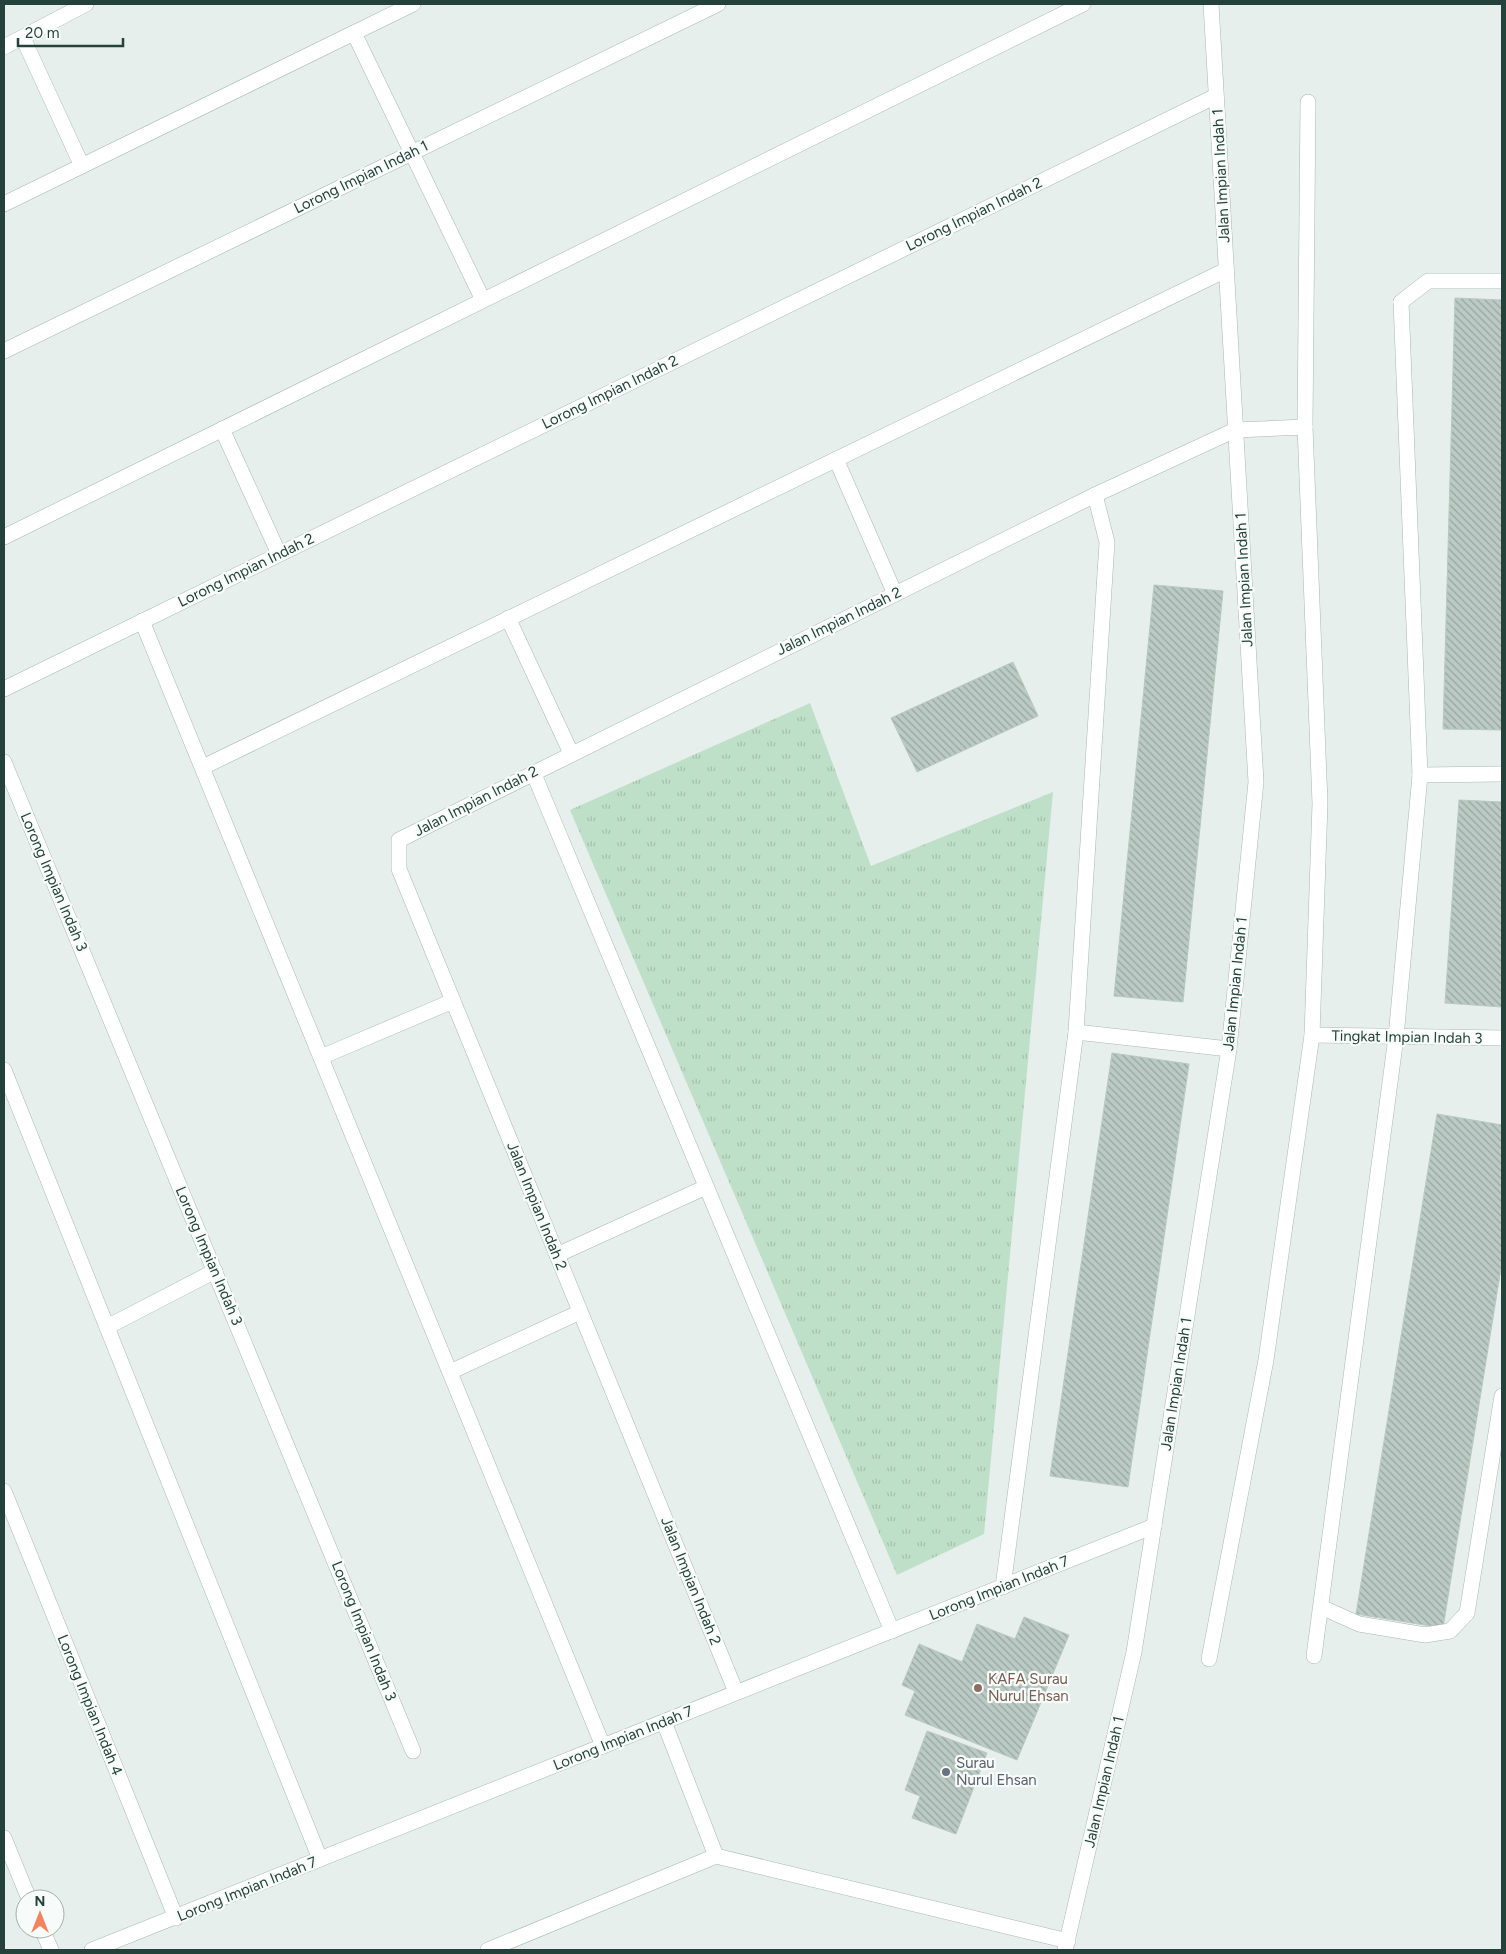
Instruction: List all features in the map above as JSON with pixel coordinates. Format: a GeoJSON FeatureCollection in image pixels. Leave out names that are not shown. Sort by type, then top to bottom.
{"type":"FeatureCollection","features":[{"type":"Feature","properties":{"kind":"street"},"geometry":{"type":"LineString","coordinates":[[4,47],[86,4]]}},
{"type":"Feature","properties":{"kind":"street"},"geometry":{"type":"LineString","coordinates":[[4,204],[413,4]]}},
{"type":"Feature","properties":{"kind":"street","name":"Lorong Impian Indah 1"},"geometry":{"type":"LineString","coordinates":[[4,351],[718,4]]}},
{"type":"Feature","properties":{"kind":"street"},"geometry":{"type":"LineString","coordinates":[[4,537],[1083,4]]}},
{"type":"Feature","properties":{"kind":"street","name":"Jalan Impian Indah 1"},"geometry":{"type":"LineString","coordinates":[[1067,1946],[1134,1652],[1228,1049],[1256,782],[1211,4]]}},
{"type":"Feature","properties":{"kind":"street"},"geometry":{"type":"LineString","coordinates":[[354,33],[483,300]]}},
{"type":"Feature","properties":{"kind":"street"},"geometry":{"type":"LineString","coordinates":[[23,38],[82,166]]}},
{"type":"Feature","properties":{"kind":"street","name":"Lorong Impian Indah 2"},"geometry":{"type":"LineString","coordinates":[[4,689],[1216,96]]}},
{"type":"Feature","properties":{"kind":"street"},"geometry":{"type":"LineString","coordinates":[[1209,1659],[1266,1360],[1312,1035],[1320,803],[1305,428],[1308,102]]}},
{"type":"Feature","properties":{"kind":"street"},"geometry":{"type":"LineString","coordinates":[[203,767],[1226,270]]}},
{"type":"Feature","properties":{"kind":"street"},"geometry":{"type":"LineString","coordinates":[[1314,1656],[1396,1036],[1420,775],[1401,302],[1428,281],[1502,281]]}},
{"type":"Feature","properties":{"kind":"street","name":"Jalan Impian Indah 2"},"geometry":{"type":"LineString","coordinates":[[736,1692],[399,869],[399,840],[571,753],[1095,495],[1236,430],[1305,428]]}},
{"type":"Feature","properties":{"kind":"street"},"geometry":{"type":"LineString","coordinates":[[222,429],[278,554]]}},
{"type":"Feature","properties":{"kind":"street"},"geometry":{"type":"LineString","coordinates":[[836,459],[895,594]]}},
{"type":"Feature","properties":{"kind":"street"},"geometry":{"type":"LineString","coordinates":[[1003,1586],[1076,1032],[1107,542],[1095,495]]}},
{"type":"Feature","properties":{"kind":"street"},"geometry":{"type":"LineString","coordinates":[[508,618],[571,753]]}},
{"type":"Feature","properties":{"kind":"street"},"geometry":{"type":"LineString","coordinates":[[142,621],[603,1746]]}},
{"type":"Feature","properties":{"kind":"street","name":"Lorong Impian Indah 3"},"geometry":{"type":"LineString","coordinates":[[4,762],[413,1751]]}},
{"type":"Feature","properties":{"kind":"street"},"geometry":{"type":"LineString","coordinates":[[533,772],[892,1630]]}},
{"type":"Feature","properties":{"kind":"street"},"geometry":{"type":"LineString","coordinates":[[1420,775],[1502,774]]}},
{"type":"Feature","properties":{"kind":"street"},"geometry":{"type":"LineString","coordinates":[[322,1057],[453,1001]]}},
{"type":"Feature","properties":{"kind":"street"},"geometry":{"type":"LineString","coordinates":[[1076,1032],[1228,1049]]}},
{"type":"Feature","properties":{"kind":"street","name":"Tingkat Impian Indah 3"},"geometry":{"type":"LineString","coordinates":[[1312,1035],[1502,1038]]}},
{"type":"Feature","properties":{"kind":"street"},"geometry":{"type":"LineString","coordinates":[[4,1070],[320,1859]]}},
{"type":"Feature","properties":{"kind":"street"},"geometry":{"type":"LineString","coordinates":[[557,1255],[706,1187]]}},
{"type":"Feature","properties":{"kind":"street"},"geometry":{"type":"LineString","coordinates":[[107,1327],[215,1271]]}},
{"type":"Feature","properties":{"kind":"street"},"geometry":{"type":"LineString","coordinates":[[450,1372],[580,1312]]}},
{"type":"Feature","properties":{"kind":"street"},"geometry":{"type":"LineString","coordinates":[[1321,1607],[1358,1624],[1425,1635],[1450,1630],[1467,1613],[1502,1396]]}},
{"type":"Feature","properties":{"kind":"street","name":"Lorong Impian Indah 4"},"geometry":{"type":"LineString","coordinates":[[4,1491],[176,1918]]}},
{"type":"Feature","properties":{"kind":"street","name":"Lorong Impian Indah 7"},"geometry":{"type":"LineString","coordinates":[[92,1950],[1154,1526]]}},
{"type":"Feature","properties":{"kind":"street"},"geometry":{"type":"LineString","coordinates":[[664,1722],[716,1856]]}},
{"type":"Feature","properties":{"kind":"street"},"geometry":{"type":"LineString","coordinates":[[4,1838],[25,1889]]}},
{"type":"Feature","properties":{"kind":"street"},"geometry":{"type":"LineString","coordinates":[[488,1950],[716,1856],[1067,1946]]}},
{"type":"Feature","properties":{"kind":"green space"},"geometry":{"type":"Polygon","coordinates":[[[810,703],[871,866],[1053,792],[984,1534],[897,1575],[570,810],[810,703]]]}},
{"type":"Feature","properties":{"kind":"building"},"geometry":{"type":"Polygon","coordinates":[[[1455,298],[1502,300],[1502,730],[1443,729],[1455,298]]]}},
{"type":"Feature","properties":{"kind":"building"},"geometry":{"type":"Polygon","coordinates":[[[1154,585],[1223,591],[1183,1002],[1114,996],[1154,585]]]}},
{"type":"Feature","properties":{"kind":"building"},"geometry":{"type":"Polygon","coordinates":[[[1013,662],[1038,716],[917,772],[891,718],[1013,662]]]}},
{"type":"Feature","properties":{"kind":"building"},"geometry":{"type":"Polygon","coordinates":[[[1459,800],[1502,802],[1502,1007],[1445,1003],[1459,800]]]}},
{"type":"Feature","properties":{"kind":"building"},"geometry":{"type":"Polygon","coordinates":[[[1112,1053],[1189,1064],[1128,1487],[1050,1476],[1112,1053]]]}},
{"type":"Feature","properties":{"kind":"building"},"geometry":{"type":"Polygon","coordinates":[[[1437,1114],[1502,1125],[1502,1262],[1443,1628],[1356,1614],[1437,1114]]]}},
{"type":"Feature","properties":{"kind":"building","name":"KAFA Surau Nurul Ehsan"},"geometry":{"type":"Polygon","coordinates":[[[1024,1617],[1069,1635],[1017,1760],[905,1715],[915,1691],[902,1685],[919,1644],[962,1662],[977,1624],[1015,1639],[1024,1617]]]}},
{"type":"Feature","properties":{"kind":"building","name":"Surau Nurul Ehsan"},"geometry":{"type":"Polygon","coordinates":[[[927,1731],[987,1753],[956,1834],[912,1818],[920,1796],[905,1790],[927,1731]]]}},
{"type":"Feature","properties":{"kind":"place","name":"KAFA Surau Nurul Ehsan"},"geometry":{"type":"Point","coordinates":[978,1688]}},
{"type":"Feature","properties":{"kind":"place","name":"Surau Nurul Ehsan"},"geometry":{"type":"Point","coordinates":[946,1772]}}]}
